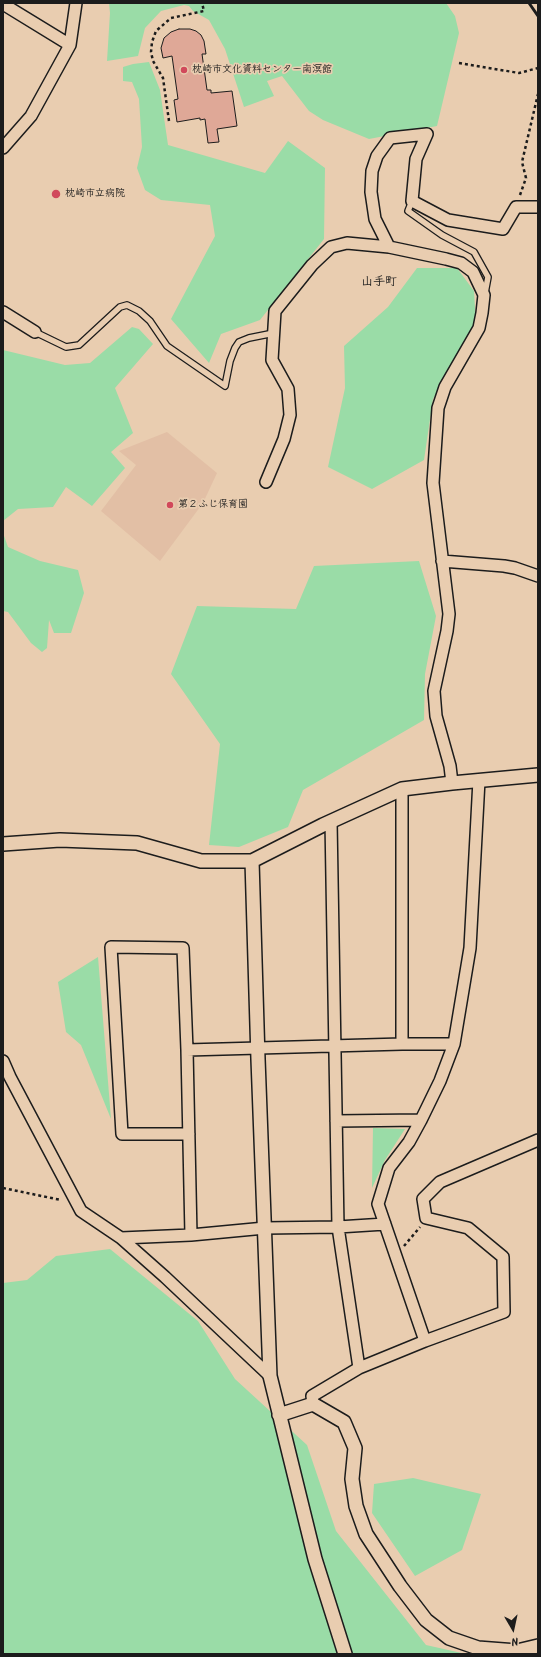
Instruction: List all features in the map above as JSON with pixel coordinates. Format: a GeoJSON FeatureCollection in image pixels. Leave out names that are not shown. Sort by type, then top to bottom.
{"type":"FeatureCollection","features":[{"type":"Feature","properties":{"kind":"street"},"geometry":{"type":"LineString","coordinates":[[3,148],[31,116],[70,45],[76,3]]}},
{"type":"Feature","properties":{"kind":"street"},"geometry":{"type":"LineString","coordinates":[[3,4],[70,45]]}},
{"type":"Feature","properties":{"kind":"street"},"geometry":{"type":"LineString","coordinates":[[389,247],[375,219],[371,192],[372,171],[377,156],[390,138],[427,134],[416,159],[412,201],[448,220],[503,229],[516,207],[538,207]]}},
{"type":"Feature","properties":{"kind":"street"},"geometry":{"type":"LineString","coordinates":[[266,482],[284,438],[290,415],[288,389],[272,360],[275,311],[312,264],[332,248],[347,243],[389,247],[446,258],[461,263],[473,272],[484,295],[482,313],[479,328],[445,387],[438,408],[433,483],[449,614],[447,631],[434,691],[436,716],[450,766],[452,783]]}},
{"type":"Feature","properties":{"kind":"street"},"geometry":{"type":"LineString","coordinates":[[3,312],[35,332]]}},
{"type":"Feature","properties":{"kind":"street"},"geometry":{"type":"LineString","coordinates":[[442,560],[504,566],[538,576]]}},
{"type":"Feature","properties":{"kind":"street"},"geometry":{"type":"LineString","coordinates":[[3,844],[60,840],[137,843],[201,861],[252,861],[331,821],[402,790],[479,780],[538,775]]}},
{"type":"Feature","properties":{"kind":"street"},"geometry":{"type":"LineString","coordinates":[[425,1341],[378,1204],[389,1168],[409,1142],[421,1120],[440,1081],[454,1044],[470,948],[479,780]]}},
{"type":"Feature","properties":{"kind":"street"},"geometry":{"type":"LineString","coordinates":[[402,790],[402,1044]]}},
{"type":"Feature","properties":{"kind":"street"},"geometry":{"type":"LineString","coordinates":[[331,821],[338,1227],[359,1368]]}},
{"type":"Feature","properties":{"kind":"street"},"geometry":{"type":"LineString","coordinates":[[252,861],[270,1376],[315,1559],[345,1654]]}},
{"type":"Feature","properties":{"kind":"street"},"geometry":{"type":"LineString","coordinates":[[189,1134],[122,1134],[111,947],[184,948],[187,1050],[189,1134],[191,1234]]}},
{"type":"Feature","properties":{"kind":"street"},"geometry":{"type":"LineString","coordinates":[[187,1050],[258,1049],[335,1045],[454,1044]]}},
{"type":"Feature","properties":{"kind":"street"},"geometry":{"type":"LineString","coordinates":[[3,1061],[80,1211],[121,1238],[165,1277],[270,1376]]}},
{"type":"Feature","properties":{"kind":"street"},"geometry":{"type":"LineString","coordinates":[[336,1121],[421,1120]]}},
{"type":"Feature","properties":{"kind":"street"},"geometry":{"type":"LineString","coordinates":[[313,1404],[312,1396],[359,1368],[425,1341],[504,1312],[503,1257],[468,1228],[426,1218],[423,1199],[440,1182],[538,1140]]}},
{"type":"Feature","properties":{"kind":"street"},"geometry":{"type":"LineString","coordinates":[[121,1238],[265,1228],[338,1227],[385,1224]]}},
{"type":"Feature","properties":{"kind":"street"},"geometry":{"type":"LineString","coordinates":[[279,1416],[313,1404],[344,1422],[355,1448],[352,1479],[356,1506],[366,1534],[400,1586],[426,1620],[449,1638],[478,1648],[517,1652],[538,1646]]}},
{"type":"Feature","properties":{"kind":"lane"},"geometry":{"type":"LineString","coordinates":[[412,201],[408,211],[442,235],[474,252],[488,277],[484,295]]}},
{"type":"Feature","properties":{"kind":"lane"},"geometry":{"type":"LineString","coordinates":[[35,332],[66,347],[79,345],[120,307],[127,305],[139,311],[150,321],[167,346],[225,386],[230,361],[239,342],[249,338],[274,333]]}},
{"type":"Feature","properties":{"kind":"path"},"geometry":{"type":"LineString","coordinates":[[169,121],[163,78],[153,61],[151,52],[152,42],[156,31],[171,18],[204,11],[202,3]]}},
{"type":"Feature","properties":{"kind":"path"},"geometry":{"type":"LineString","coordinates":[[459,63],[519,73],[538,68]]}},
{"type":"Feature","properties":{"kind":"path"},"geometry":{"type":"LineString","coordinates":[[516,207],[526,178],[522,162],[538,94]]}},
{"type":"Feature","properties":{"kind":"path"},"geometry":{"type":"LineString","coordinates":[[3,1188],[76,1203]]}},
{"type":"Feature","properties":{"kind":"path"},"geometry":{"type":"LineString","coordinates":[[396,1256],[426,1218]]}},
{"type":"Feature","properties":{"kind":"shaded area"},"geometry":{"type":"Polygon","coordinates":[[[167,432],[217,473],[203,503],[160,561],[101,511],[136,465],[119,451],[167,432]]]}},
{"type":"Feature","properties":{"kind":"green space"},"geometry":{"type":"Polygon","coordinates":[[[109,3],[446,3],[455,16],[459,33],[437,126],[369,139],[323,120],[309,111],[282,76],[267,81],[274,96],[244,107],[225,49],[209,20],[193,11],[189,6],[184,5],[161,11],[145,28],[138,56],[107,61],[110,13],[109,3]]]}},
{"type":"Feature","properties":{"kind":"green space"},"geometry":{"type":"Polygon","coordinates":[[[149,62],[160,90],[168,145],[265,173],[288,141],[325,168],[324,239],[260,320],[221,334],[209,363],[171,319],[215,236],[210,205],[161,200],[145,190],[137,168],[142,147],[139,99],[132,82],[123,81],[123,67],[149,62]]]}},
{"type":"Feature","properties":{"kind":"green space"},"geometry":{"type":"Polygon","coordinates":[[[417,268],[457,268],[474,291],[476,325],[433,399],[424,460],[372,489],[328,467],[345,388],[344,346],[388,307],[417,268]]]}},
{"type":"Feature","properties":{"kind":"green space"},"geometry":{"type":"Polygon","coordinates":[[[132,327],[139,329],[153,344],[115,388],[133,433],[111,452],[125,468],[92,506],[66,487],[53,507],[18,509],[3,521],[3,350],[65,365],[90,363],[132,327]]]}},
{"type":"Feature","properties":{"kind":"green space"},"geometry":{"type":"Polygon","coordinates":[[[3,533],[8,547],[40,561],[78,570],[84,593],[71,633],[54,633],[49,620],[47,648],[42,652],[31,643],[8,612],[3,611],[3,533]]]}},
{"type":"Feature","properties":{"kind":"green space"},"geometry":{"type":"Polygon","coordinates":[[[419,561],[436,616],[425,674],[424,720],[303,790],[288,827],[239,847],[209,845],[220,744],[171,674],[197,606],[296,609],[314,566],[419,561]]]}},
{"type":"Feature","properties":{"kind":"green space"},"geometry":{"type":"Polygon","coordinates":[[[98,957],[111,1119],[81,1045],[66,1032],[58,982],[98,957]]]}},
{"type":"Feature","properties":{"kind":"green space"},"geometry":{"type":"Polygon","coordinates":[[[373,1128],[405,1129],[385,1160],[372,1188],[373,1128]]]}},
{"type":"Feature","properties":{"kind":"green space"},"geometry":{"type":"Polygon","coordinates":[[[110,1249],[198,1321],[235,1379],[307,1445],[336,1531],[426,1645],[466,1654],[3,1654],[3,1283],[27,1280],[56,1256],[110,1249]]]}},
{"type":"Feature","properties":{"kind":"green space"},"geometry":{"type":"Polygon","coordinates":[[[413,1478],[481,1494],[462,1550],[415,1576],[372,1513],[374,1484],[413,1478]]]}},
{"type":"Feature","properties":{"kind":"building"},"geometry":{"type":"Polygon","coordinates":[[[179,29],[190,29],[196,31],[201,35],[204,41],[206,54],[202,54],[207,90],[211,90],[211,93],[232,91],[237,126],[217,129],[219,142],[208,143],[205,119],[200,120],[200,118],[177,122],[174,100],[178,99],[172,56],[163,58],[161,48],[164,38],[171,32],[179,29]]]}},
{"type":"Feature","properties":{"kind":"railway"},"geometry":{"type":"LineString","coordinates":[[529,3],[538,16]]}},
{"type":"Feature","properties":{"kind":"place","name":"枕崎市文化資料センター南溟館"},"geometry":{"type":"Point","coordinates":[184,70]}},
{"type":"Feature","properties":{"kind":"place","name":"枕崎市立病院"},"geometry":{"type":"Point","coordinates":[56,194]}},
{"type":"Feature","properties":{"kind":"place","name":"第２ふじ保育園"},"geometry":{"type":"Point","coordinates":[170,505]}},
{"type":"Feature","properties":{"kind":"district","name":"山手町"},"geometry":{"type":"Point","coordinates":[379,283]}}]}
